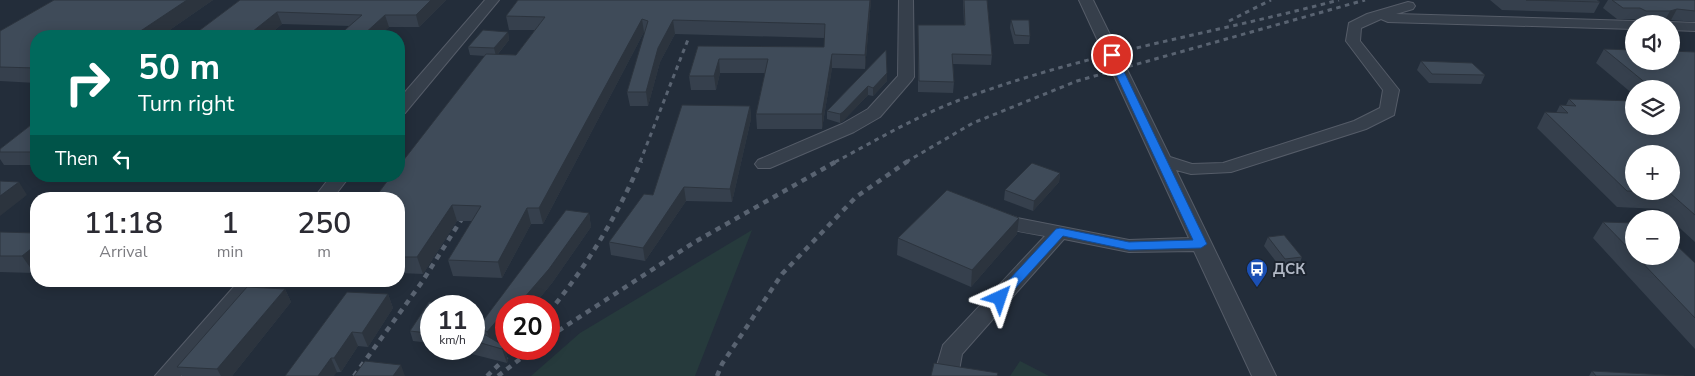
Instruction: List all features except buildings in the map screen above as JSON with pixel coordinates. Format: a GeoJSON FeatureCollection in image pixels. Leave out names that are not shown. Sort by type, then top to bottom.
{"type":"FeatureCollection","features":[{"type":"Feature","properties":{"kind":"street"},"geometry":{"type":"LineString","coordinates":[[405,102],[492,0]]}},
{"type":"Feature","properties":{"kind":"street"},"geometry":{"type":"LineString","coordinates":[[764,164],[848,128],[874,113],[906,77],[906,0]]}},
{"type":"Feature","properties":{"kind":"street"},"geometry":{"type":"LineString","coordinates":[[1086,0],[1264,376]]}},
{"type":"Feature","properties":{"kind":"street"},"geometry":{"type":"LineString","coordinates":[[1162,161],[1191,169],[1225,168],[1360,125],[1388,111],[1391,90],[1353,41],[1354,26],[1372,17],[1408,6]]}},
{"type":"Feature","properties":{"kind":"street"},"geometry":{"type":"LineString","coordinates":[[1372,17],[1625,25]]}},
{"type":"Feature","properties":{"kind":"street"},"geometry":{"type":"LineString","coordinates":[[1680,26],[1695,27]]}},
{"type":"Feature","properties":{"kind":"street"},"geometry":{"type":"LineString","coordinates":[[328,192],[336,182]]}},
{"type":"Feature","properties":{"kind":"street"},"geometry":{"type":"LineString","coordinates":[[980,210],[1012,223],[1129,246],[1201,244]]}},
{"type":"Feature","properties":{"kind":"street"},"geometry":{"type":"LineString","coordinates":[[946,376],[951,352],[1060,232]]}},
{"type":"Feature","properties":{"kind":"street"},"geometry":{"type":"LineString","coordinates":[[167,376],[246,287]]}},
{"type":"Feature","properties":{"kind":"green space"},"geometry":{"type":"Polygon","coordinates":[[[752,230],[695,376],[531,376],[549,360],[560,360],[560,351],[580,333],[752,230]]]}},
{"type":"Feature","properties":{"kind":"green space"},"geometry":{"type":"Polygon","coordinates":[[[1020,361],[1049,376],[1010,376],[1020,361]]]}},
{"type":"Feature","properties":{"kind":"railway"},"geometry":{"type":"LineString","coordinates":[[1229,21],[1271,0]]}},
{"type":"Feature","properties":{"kind":"railway"},"geometry":{"type":"LineString","coordinates":[[835,162],[926,114],[1004,85],[1099,57],[1339,0]]}},
{"type":"Feature","properties":{"kind":"railway"},"geometry":{"type":"LineString","coordinates":[[906,162],[973,123],[1077,81],[1365,0]]}},
{"type":"Feature","properties":{"kind":"railway"},"geometry":{"type":"LineString","coordinates":[[640,162],[689,37]]}},
{"type":"Feature","properties":{"kind":"railway"},"geometry":{"type":"LineString","coordinates":[[560,299],[600,240],[622,201],[641,161]]}},
{"type":"Feature","properties":{"kind":"railway"},"geometry":{"type":"LineString","coordinates":[[560,330],[693,243],[837,161]]}},
{"type":"Feature","properties":{"kind":"railway"},"geometry":{"type":"LineString","coordinates":[[717,376],[722,364],[782,274],[856,197],[908,161]]}},
{"type":"Feature","properties":{"kind":"railway"},"geometry":{"type":"LineString","coordinates":[[354,376],[422,282],[468,209]]}},
{"type":"Feature","properties":{"kind":"railway"},"geometry":{"type":"LineString","coordinates":[[487,376],[504,360]]}},
{"type":"Feature","properties":{"kind":"railway"},"geometry":{"type":"LineString","coordinates":[[498,376],[519,360]]}},
{"type":"Feature","properties":{"kind":"place","name":"ДСК"},"geometry":{"type":"Point","coordinates":[1257,288]}},
{"type":"Feature","properties":{"kind":"route"},"geometry":{"type":"LineString","coordinates":[[1000,298],[1060,232],[1129,246],[1201,244],[1112,55]]}}]}
